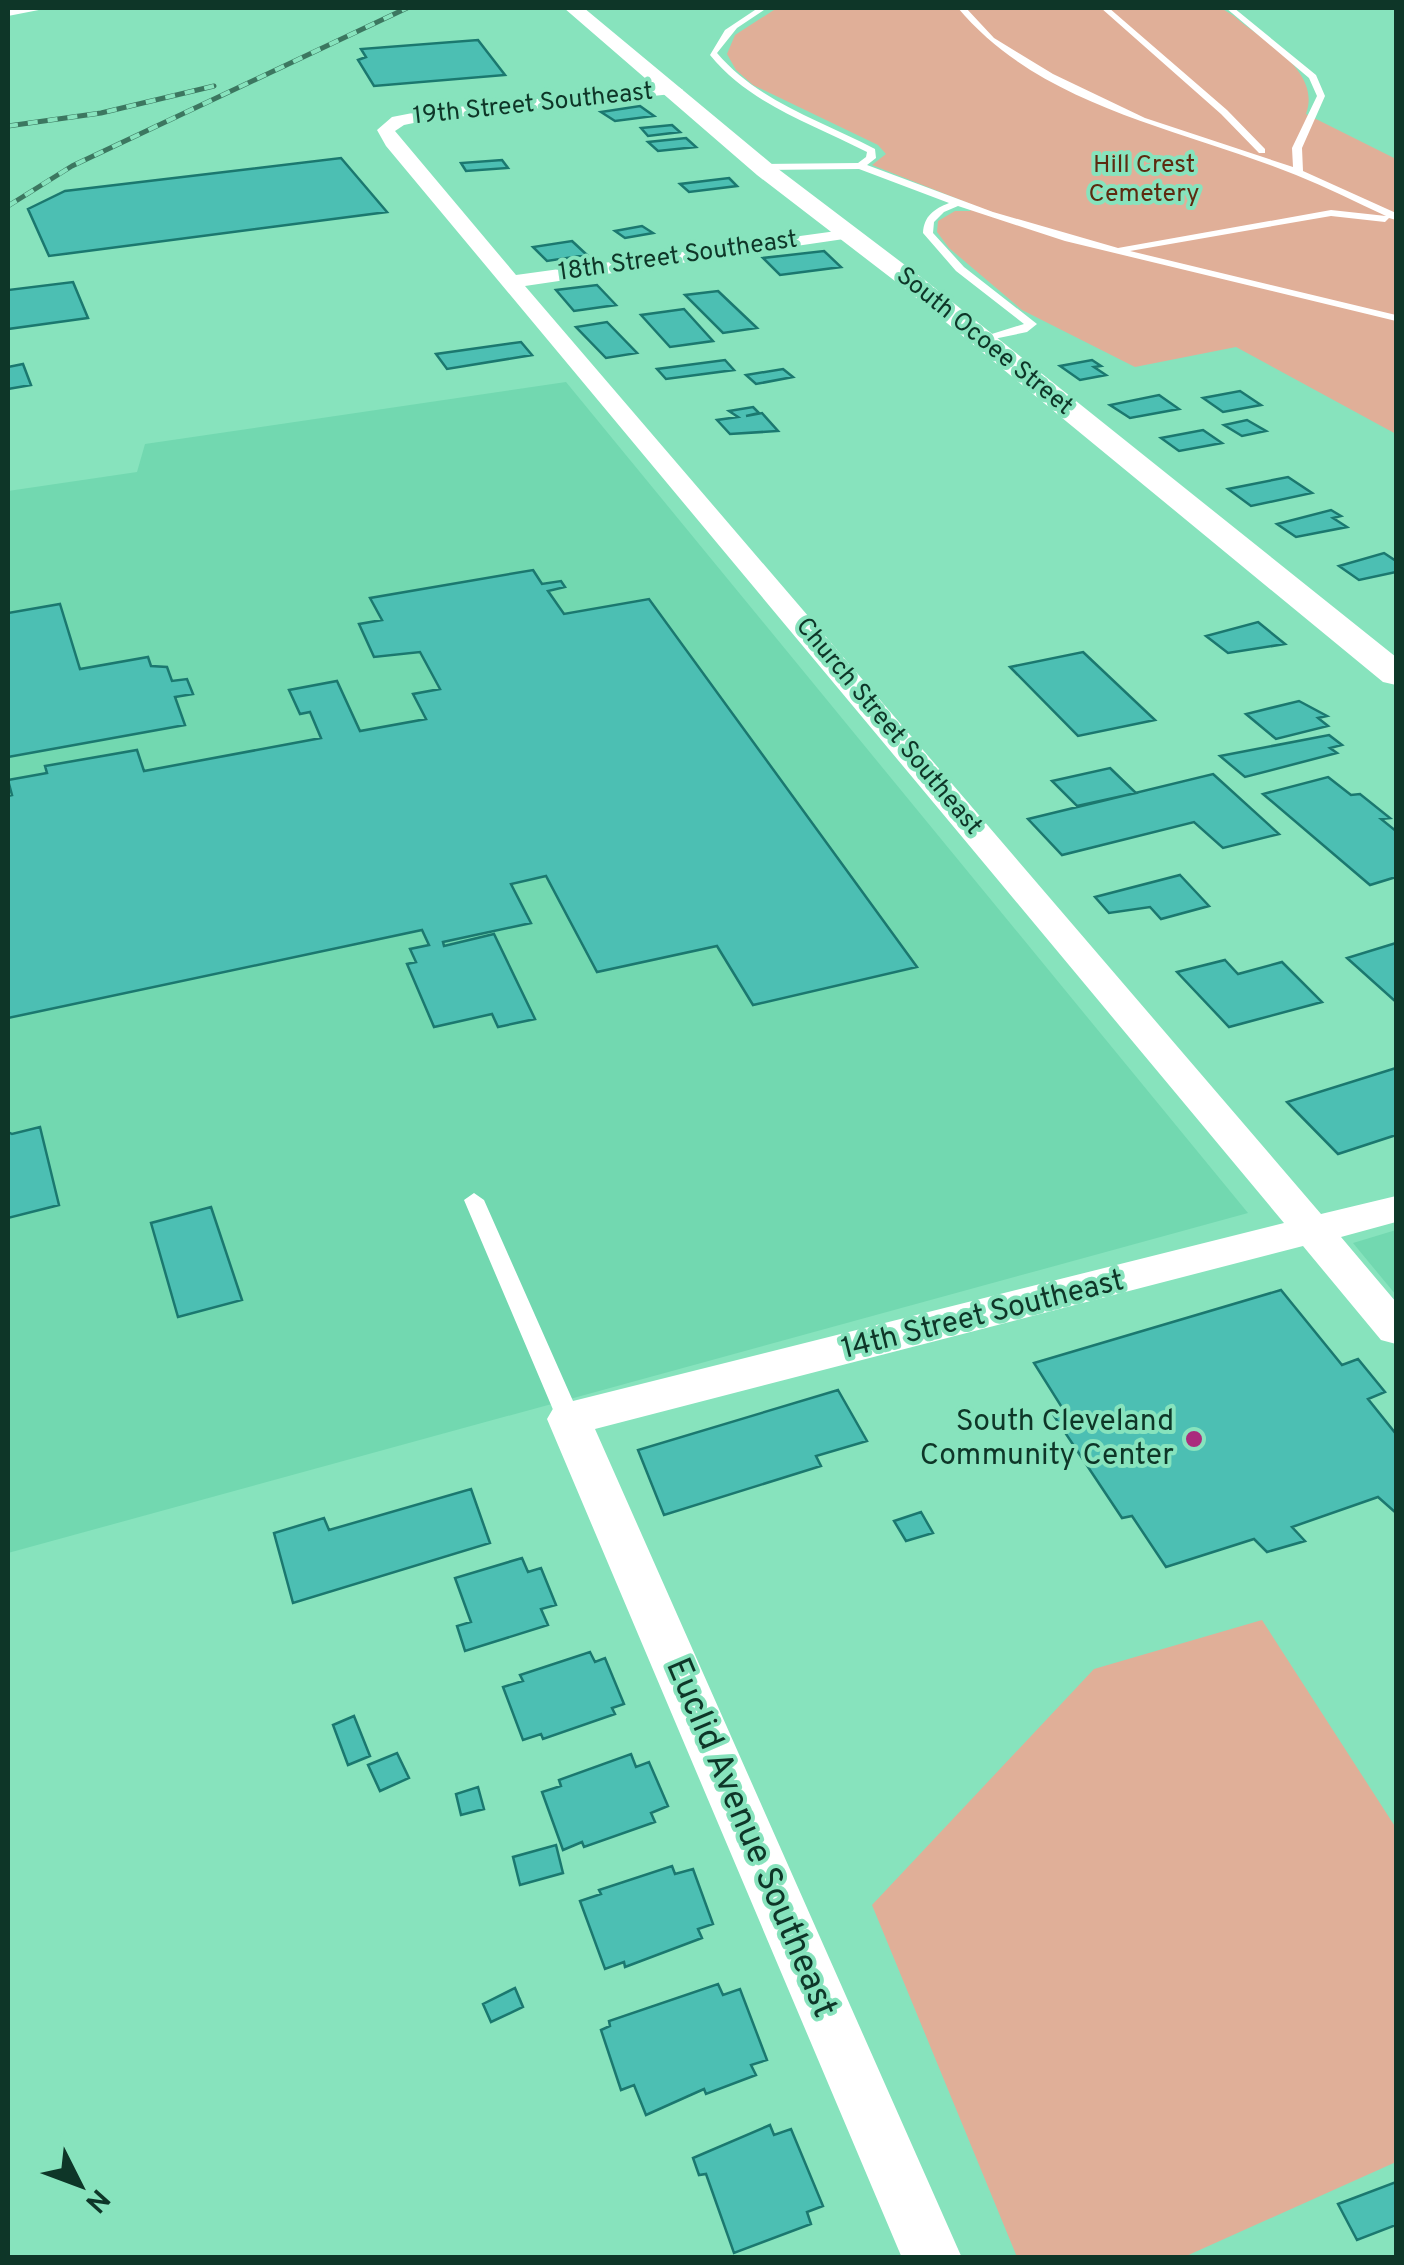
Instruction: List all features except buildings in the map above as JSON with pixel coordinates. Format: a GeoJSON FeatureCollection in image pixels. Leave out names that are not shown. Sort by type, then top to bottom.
{"type":"FeatureCollection","features":[{"type":"Feature","properties":{"kind":"street"},"geometry":{"type":"LineString","coordinates":[[8,12],[42,8]]}},
{"type":"Feature","properties":{"kind":"street","name":"South Ocoee Street"},"geometry":{"type":"LineString","coordinates":[[573,8],[844,234],[983,340],[1396,674]]}},
{"type":"Feature","properties":{"kind":"street","name":"19th Street Southeast"},"geometry":{"type":"LineString","coordinates":[[392,124],[428,115],[674,90]]}},
{"type":"Feature","properties":{"kind":"street","name":"Church Street Southeast"},"geometry":{"type":"LineString","coordinates":[[392,124],[386,130],[392,142],[1316,1230],[1396,1330]]}},
{"type":"Feature","properties":{"kind":"street","name":"18th Street Southeast"},"geometry":{"type":"LineString","coordinates":[[511,282],[844,234]]}},
{"type":"Feature","properties":{"kind":"street","name":"14th Street Southeast"},"geometry":{"type":"LineString","coordinates":[[569,1419],[1396,1210]]}},
{"type":"Feature","properties":{"kind":"street","name":"Euclid Avenue Southeast"},"geometry":{"type":"LineString","coordinates":[[569,1419],[932,2258]]}},
{"type":"Feature","properties":{"kind":"lane"},"geometry":{"type":"LineString","coordinates":[[763,8],[748,15],[720,39],[713,53],[728,75],[773,102],[872,150],[871,158],[860,166]]}},
{"type":"Feature","properties":{"kind":"lane"},"geometry":{"type":"LineString","coordinates":[[962,8],[990,40],[1050,76],[1142,120],[1298,172],[1396,220]]}},
{"type":"Feature","properties":{"kind":"lane"},"geometry":{"type":"LineString","coordinates":[[1105,8],[1224,112],[1262,151]]}},
{"type":"Feature","properties":{"kind":"lane"},"geometry":{"type":"LineString","coordinates":[[1230,8],[1303,68],[1317,86],[1321,96],[1297,149],[1298,172]]}},
{"type":"Feature","properties":{"kind":"lane"},"geometry":{"type":"LineString","coordinates":[[1239,153],[1297,149]]}},
{"type":"Feature","properties":{"kind":"lane"},"geometry":{"type":"LineString","coordinates":[[762,167],[860,166],[958,203],[1114,251],[1396,318]]}},
{"type":"Feature","properties":{"kind":"lane"},"geometry":{"type":"LineString","coordinates":[[958,203],[940,210],[929,221],[928,233],[960,268],[1030,324],[1023,330],[983,340]]}},
{"type":"Feature","properties":{"kind":"lane"},"geometry":{"type":"LineString","coordinates":[[1114,251],[1331,213],[1396,220]]}},
{"type":"Feature","properties":{"kind":"lane"},"geometry":{"type":"LineString","coordinates":[[474,1200],[569,1419]]}},
{"type":"Feature","properties":{"kind":"shaded area"},"geometry":{"type":"Polygon","coordinates":[[[566,382],[1248,1213],[8,1553],[8,491],[137,472],[145,444],[566,382]]]}},
{"type":"Feature","properties":{"kind":"shaded area"},"geometry":{"type":"Polygon","coordinates":[[[1396,1230],[1396,1295],[1353,1243],[1396,1230]]]}},
{"type":"Feature","properties":{"kind":"green space","name":"Hill Crest Cemetery"},"geometry":{"type":"Polygon","coordinates":[[[777,8],[1221,8],[1234,16],[1298,70],[1309,98],[1306,114],[1396,159],[1396,434],[1236,347],[1135,367],[1022,310],[949,248],[937,232],[938,221],[955,211],[970,211],[973,205],[872,165],[886,154],[878,145],[753,85],[736,70],[727,54],[735,35],[777,8]]]}},
{"type":"Feature","properties":{"kind":"green space"},"geometry":{"type":"Polygon","coordinates":[[[1262,1620],[1396,1828],[1396,2162],[1184,2257],[1017,2257],[872,1905],[1094,1669],[1262,1620]]]}},
{"type":"Feature","properties":{"kind":"railway"},"geometry":{"type":"LineString","coordinates":[[8,206],[72,166],[407,8]]}},
{"type":"Feature","properties":{"kind":"railway"},"geometry":{"type":"LineString","coordinates":[[8,126],[101,113],[214,86]]}},
{"type":"Feature","properties":{"kind":"place","name":"South Cleveland Community Center"},"geometry":{"type":"Point","coordinates":[1194,1439]}}]}
